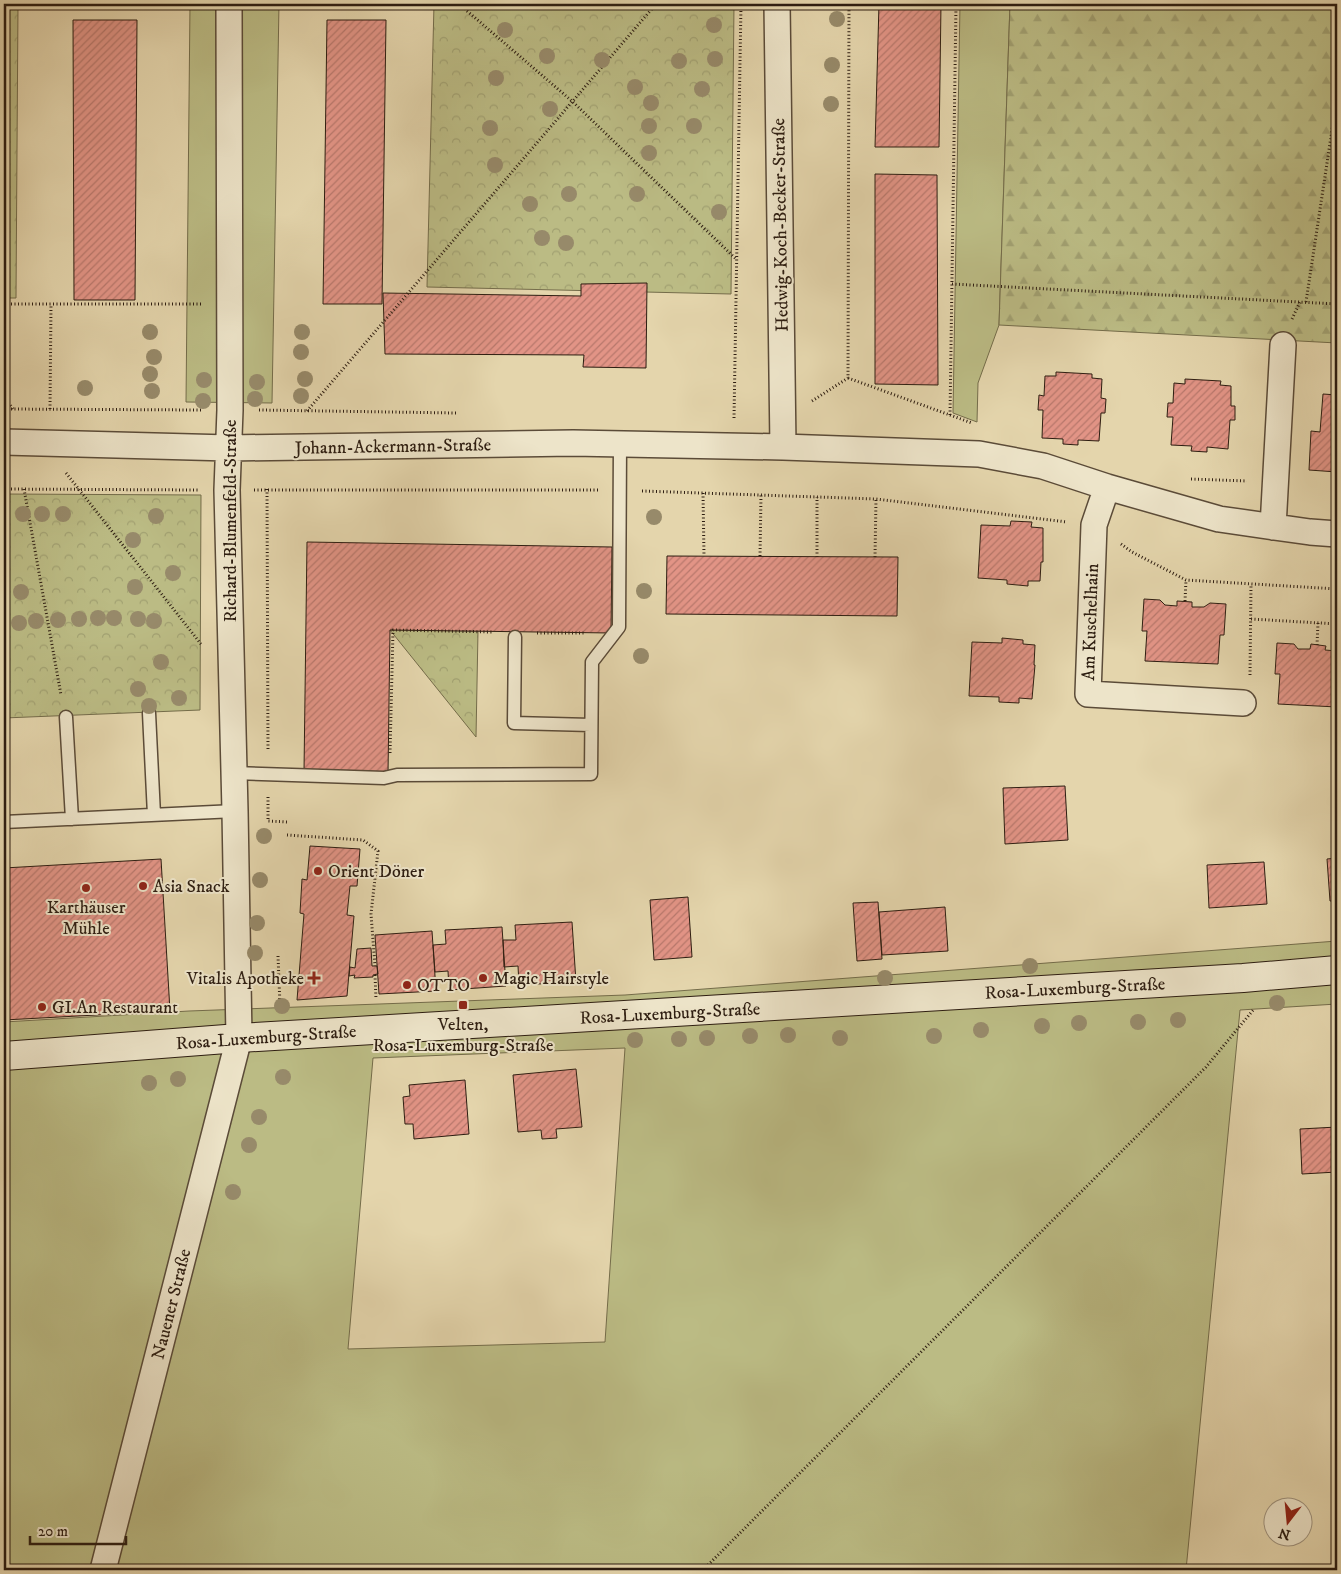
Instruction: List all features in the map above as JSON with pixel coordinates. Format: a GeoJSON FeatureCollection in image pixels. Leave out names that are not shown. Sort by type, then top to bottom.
{"type":"FeatureCollection","features":[{"type":"Feature","properties":{"kind":"main road","name":"Rosa-Luxemburg-Straße"},"geometry":{"type":"LineString","coordinates":[[4,1056],[239,1038],[1282,975],[1337,970]]}},
{"type":"Feature","properties":{"kind":"street","name":"Richard-Blumenfeld-Straße"},"geometry":{"type":"LineString","coordinates":[[229,4],[230,448],[227,490],[239,1038]]}},
{"type":"Feature","properties":{"kind":"street","name":"Hedwig-Koch-Becker-Straße"},"geometry":{"type":"LineString","coordinates":[[777,4],[783,446]]}},
{"type":"Feature","properties":{"kind":"street"},"geometry":{"type":"LineString","coordinates":[[1273,527],[1282,344]]}},
{"type":"Feature","properties":{"kind":"street","name":"Johann-Ackermann-Straße"},"geometry":{"type":"LineString","coordinates":[[4,442],[230,448],[573,443],[783,446]]}},
{"type":"Feature","properties":{"kind":"street"},"geometry":{"type":"LineString","coordinates":[[783,446],[979,454],[1043,466],[1107,488],[1219,519],[1337,534]]}},
{"type":"Feature","properties":{"kind":"street","name":"Am Kuschelhain"},"geometry":{"type":"LineString","coordinates":[[1107,488],[1094,525],[1088,694],[1243,703]]}},
{"type":"Feature","properties":{"kind":"street","name":"Nauener Straße"},"geometry":{"type":"LineString","coordinates":[[103,1570],[239,1038]]}},
{"type":"Feature","properties":{"kind":"lane"},"geometry":{"type":"LineString","coordinates":[[234,773],[384,778],[397,775],[591,774],[592,662],[619,627],[620,444]]}},
{"type":"Feature","properties":{"kind":"lane"},"geometry":{"type":"LineString","coordinates":[[515,637],[514,723],[592,725]]}},
{"type":"Feature","properties":{"kind":"lane"},"geometry":{"type":"LineString","coordinates":[[149,714],[154,815]]}},
{"type":"Feature","properties":{"kind":"lane"},"geometry":{"type":"LineString","coordinates":[[66,717],[72,819]]}},
{"type":"Feature","properties":{"kind":"lane"},"geometry":{"type":"LineString","coordinates":[[4,822],[235,811]]}},
{"type":"Feature","properties":{"kind":"path"},"geometry":{"type":"LineString","coordinates":[[459,4],[572,102],[737,259]]}},
{"type":"Feature","properties":{"kind":"path"},"geometry":{"type":"LineString","coordinates":[[307,411],[656,4]]}},
{"type":"Feature","properties":{"kind":"path"},"geometry":{"type":"LineString","coordinates":[[735,446],[741,4]]}},
{"type":"Feature","properties":{"kind":"path"},"geometry":{"type":"LineString","coordinates":[[734,417],[783,418],[848,378],[850,4]]}},
{"type":"Feature","properties":{"kind":"path"},"geometry":{"type":"LineString","coordinates":[[950,415],[956,4]]}},
{"type":"Feature","properties":{"kind":"path"},"geometry":{"type":"LineString","coordinates":[[1306,302],[1337,97]]}},
{"type":"Feature","properties":{"kind":"path"},"geometry":{"type":"LineString","coordinates":[[952,284],[1337,304]]}},
{"type":"Feature","properties":{"kind":"path"},"geometry":{"type":"LineString","coordinates":[[4,304],[230,304]]}},
{"type":"Feature","properties":{"kind":"path"},"geometry":{"type":"LineString","coordinates":[[50,304],[50,409]]}},
{"type":"Feature","properties":{"kind":"path"},"geometry":{"type":"LineString","coordinates":[[4,397],[80,490],[231,682]]}},
{"type":"Feature","properties":{"kind":"path"},"geometry":{"type":"LineString","coordinates":[[4,409],[456,413]]}},
{"type":"Feature","properties":{"kind":"path"},"geometry":{"type":"LineString","coordinates":[[4,489],[620,491],[704,492],[876,499],[1094,525],[1132,552],[1186,580],[1337,589]]}},
{"type":"Feature","properties":{"kind":"path"},"geometry":{"type":"LineString","coordinates":[[24,489],[66,717]]}},
{"type":"Feature","properties":{"kind":"path"},"geometry":{"type":"LineString","coordinates":[[267,489],[268,821],[288,822]]}},
{"type":"Feature","properties":{"kind":"path"},"geometry":{"type":"LineString","coordinates":[[704,492],[704,556]]}},
{"type":"Feature","properties":{"kind":"path"},"geometry":{"type":"LineString","coordinates":[[760,556],[761,495]]}},
{"type":"Feature","properties":{"kind":"path"},"geometry":{"type":"LineString","coordinates":[[817,497],[817,557]]}},
{"type":"Feature","properties":{"kind":"path"},"geometry":{"type":"LineString","coordinates":[[875,557],[876,499]]}},
{"type":"Feature","properties":{"kind":"path"},"geometry":{"type":"LineString","coordinates":[[1185,601],[1186,580]]}},
{"type":"Feature","properties":{"kind":"path"},"geometry":{"type":"LineString","coordinates":[[1243,703],[1250,695],[1251,584]]}},
{"type":"Feature","properties":{"kind":"path"},"geometry":{"type":"LineString","coordinates":[[1250,620],[1337,624]]}},
{"type":"Feature","properties":{"kind":"path"},"geometry":{"type":"LineString","coordinates":[[1317,645],[1318,623]]}},
{"type":"Feature","properties":{"kind":"path"},"geometry":{"type":"LineString","coordinates":[[390,756],[393,630],[498,632]]}},
{"type":"Feature","properties":{"kind":"path"},"geometry":{"type":"LineString","coordinates":[[536,633],[594,634]]}},
{"type":"Feature","properties":{"kind":"path"},"geometry":{"type":"LineString","coordinates":[[287,835],[363,840],[378,851],[371,914],[375,966]]}},
{"type":"Feature","properties":{"kind":"path"},"geometry":{"type":"LineString","coordinates":[[278,956],[281,1036]]}},
{"type":"Feature","properties":{"kind":"path"},"geometry":{"type":"LineString","coordinates":[[703,1570],[1206,1067],[1282,975]]}},
{"type":"Feature","properties":{"kind":"green space"},"geometry":{"type":"Polygon","coordinates":[[[4,4],[18,4],[16,298],[4,298],[4,4]]]}},
{"type":"Feature","properties":{"kind":"green space"},"geometry":{"type":"Polygon","coordinates":[[[190,4],[279,4],[272,403],[186,402],[190,4]]]}},
{"type":"Feature","properties":{"kind":"green space"},"geometry":{"type":"Polygon","coordinates":[[[434,4],[734,4],[731,294],[427,287],[434,4]]]}},
{"type":"Feature","properties":{"kind":"green space"},"geometry":{"type":"Polygon","coordinates":[[[960,4],[1010,4],[999,325],[978,383],[977,422],[953,413],[960,4]]]}},
{"type":"Feature","properties":{"kind":"green space"},"geometry":{"type":"Polygon","coordinates":[[[1010,4],[1337,4],[1337,343],[999,325],[1010,4]]]}},
{"type":"Feature","properties":{"kind":"green space"},"geometry":{"type":"Polygon","coordinates":[[[4,494],[201,495],[200,710],[4,718],[4,494]]]}},
{"type":"Feature","properties":{"kind":"green space"},"geometry":{"type":"Polygon","coordinates":[[[390,630],[478,631],[476,737],[390,630]]]}},
{"type":"Feature","properties":{"kind":"green space"},"geometry":{"type":"Polygon","coordinates":[[[1337,941],[1337,1004],[1240,1010],[1186,1570],[4,1570],[4,1022],[189,1011],[625,995],[1337,941]],[[625,1048],[373,1058],[348,1349],[605,1342],[625,1048]]]}},
{"type":"Feature","properties":{"kind":"building"},"geometry":{"type":"Polygon","coordinates":[[[879,4],[941,4],[939,147],[875,147],[879,4]]]}},
{"type":"Feature","properties":{"kind":"building"},"geometry":{"type":"Polygon","coordinates":[[[73,20],[137,20],[135,300],[74,300],[73,20]]]}},
{"type":"Feature","properties":{"kind":"building"},"geometry":{"type":"Polygon","coordinates":[[[327,20],[386,20],[382,304],[323,304],[327,20]]]}},
{"type":"Feature","properties":{"kind":"building"},"geometry":{"type":"Polygon","coordinates":[[[875,174],[937,175],[938,385],[875,384],[875,174]]]}},
{"type":"Feature","properties":{"kind":"building"},"geometry":{"type":"Polygon","coordinates":[[[647,283],[646,368],[583,367],[584,355],[385,354],[383,293],[581,296],[581,284],[647,283]]]}},
{"type":"Feature","properties":{"kind":"building"},"geometry":{"type":"Polygon","coordinates":[[[1056,372],[1092,374],[1092,378],[1102,379],[1101,398],[1106,399],[1105,413],[1101,413],[1099,441],[1078,440],[1078,445],[1063,444],[1063,439],[1042,438],[1043,410],[1038,410],[1039,395],[1044,396],[1045,376],[1056,376],[1056,372]]]}},
{"type":"Feature","properties":{"kind":"building"},"geometry":{"type":"Polygon","coordinates":[[[1185,379],[1221,381],[1220,385],[1231,386],[1231,406],[1235,406],[1235,420],[1230,420],[1228,449],[1207,447],[1207,452],[1191,451],[1192,446],[1171,445],[1173,417],[1167,417],[1168,403],[1173,403],[1174,383],[1185,384],[1185,379]]]}},
{"type":"Feature","properties":{"kind":"building"},"geometry":{"type":"Polygon","coordinates":[[[1323,394],[1337,395],[1337,472],[1309,470],[1311,431],[1320,432],[1323,394]]]}},
{"type":"Feature","properties":{"kind":"building"},"geometry":{"type":"Polygon","coordinates":[[[1011,521],[1032,522],[1031,527],[1043,528],[1043,562],[1041,562],[1040,581],[1028,581],[1028,586],[1007,584],[1007,580],[978,578],[981,525],[1010,526],[1011,521]]]}},
{"type":"Feature","properties":{"kind":"building"},"geometry":{"type":"Polygon","coordinates":[[[307,542],[612,547],[611,633],[390,630],[388,774],[304,772],[307,542]]]}},
{"type":"Feature","properties":{"kind":"building"},"geometry":{"type":"Polygon","coordinates":[[[667,556],[898,557],[897,616],[666,614],[667,556]]]}},
{"type":"Feature","properties":{"kind":"building"},"geometry":{"type":"Polygon","coordinates":[[[1144,599],[1160,600],[1165,605],[1177,606],[1177,601],[1192,602],[1192,607],[1204,607],[1210,603],[1226,604],[1224,635],[1220,635],[1218,664],[1145,661],[1147,631],[1142,631],[1144,599]]]}},
{"type":"Feature","properties":{"kind":"building"},"geometry":{"type":"Polygon","coordinates":[[[1002,638],[1023,640],[1023,644],[1035,645],[1032,699],[1019,698],[1019,703],[999,702],[999,697],[969,696],[972,642],[1002,643],[1002,638]]]}},
{"type":"Feature","properties":{"kind":"building"},"geometry":{"type":"Polygon","coordinates":[[[1277,643],[1294,644],[1298,649],[1310,649],[1311,644],[1326,646],[1325,650],[1337,651],[1337,707],[1278,704],[1280,674],[1275,674],[1277,643]]]}},
{"type":"Feature","properties":{"kind":"building"},"geometry":{"type":"Polygon","coordinates":[[[1065,786],[1068,840],[1005,844],[1003,788],[1065,786]]]}},
{"type":"Feature","properties":{"kind":"building"},"geometry":{"type":"Polygon","coordinates":[[[310,846],[360,849],[357,886],[350,886],[347,915],[354,916],[347,996],[297,1000],[304,914],[300,913],[302,879],[307,880],[310,846]]]}},
{"type":"Feature","properties":{"kind":"building"},"geometry":{"type":"Polygon","coordinates":[[[1337,858],[1337,901],[1330,901],[1327,859],[1337,858]]]}},
{"type":"Feature","properties":{"kind":"building"},"geometry":{"type":"Polygon","coordinates":[[[161,859],[170,1011],[4,1020],[4,868],[161,859]]]}},
{"type":"Feature","properties":{"kind":"building"},"geometry":{"type":"Polygon","coordinates":[[[1264,862],[1267,904],[1209,908],[1207,865],[1264,862]]]}},
{"type":"Feature","properties":{"kind":"building"},"geometry":{"type":"Polygon","coordinates":[[[688,897],[692,957],[654,960],[650,900],[688,897]]]}},
{"type":"Feature","properties":{"kind":"building"},"geometry":{"type":"Polygon","coordinates":[[[878,902],[882,959],[857,961],[853,903],[878,902]]]}},
{"type":"Feature","properties":{"kind":"building"},"geometry":{"type":"Polygon","coordinates":[[[945,907],[948,951],[882,955],[879,912],[945,907]]]}},
{"type":"Feature","properties":{"kind":"building"},"geometry":{"type":"Polygon","coordinates":[[[572,922],[576,982],[519,985],[518,966],[504,967],[503,940],[516,940],[515,925],[572,922]]]}},
{"type":"Feature","properties":{"kind":"building"},"geometry":{"type":"Polygon","coordinates":[[[502,927],[506,986],[449,990],[448,971],[435,972],[433,945],[446,944],[445,930],[502,927]]]}},
{"type":"Feature","properties":{"kind":"building"},"geometry":{"type":"Polygon","coordinates":[[[432,931],[436,991],[379,994],[375,935],[432,931]]]}},
{"type":"Feature","properties":{"kind":"building"},"geometry":{"type":"Polygon","coordinates":[[[371,948],[372,966],[377,966],[378,974],[373,975],[373,977],[354,978],[355,975],[349,976],[350,967],[355,968],[357,949],[371,948]]]}},
{"type":"Feature","properties":{"kind":"building"},"geometry":{"type":"Polygon","coordinates":[[[576,1069],[582,1127],[556,1129],[557,1138],[542,1139],[541,1130],[518,1132],[513,1075],[576,1069]]]}},
{"type":"Feature","properties":{"kind":"building"},"geometry":{"type":"Polygon","coordinates":[[[465,1080],[469,1134],[414,1139],[413,1124],[405,1124],[403,1097],[410,1096],[409,1085],[465,1080]]]}},
{"type":"Feature","properties":{"kind":"building"},"geometry":{"type":"Polygon","coordinates":[[[1337,1127],[1337,1172],[1302,1174],[1300,1129],[1337,1127]]]}},
{"type":"Feature","properties":{"kind":"place","name":"Orient Döner"},"geometry":{"type":"Point","coordinates":[318,871]}},
{"type":"Feature","properties":{"kind":"place","name":"Asia Snack"},"geometry":{"type":"Point","coordinates":[143,886]}},
{"type":"Feature","properties":{"kind":"place","name":"Karthäuser Mühle"},"geometry":{"type":"Point","coordinates":[86,888]}},
{"type":"Feature","properties":{"kind":"place","name":"Vitalis Apotheke"},"geometry":{"type":"Point","coordinates":[314,978]}},
{"type":"Feature","properties":{"kind":"place","name":"Magic Hairstyle"},"geometry":{"type":"Point","coordinates":[483,978]}},
{"type":"Feature","properties":{"kind":"place","name":"OTTO"},"geometry":{"type":"Point","coordinates":[407,985]}},
{"type":"Feature","properties":{"kind":"place","name":"Velten, Rosa-Luxemburg-Straße"},"geometry":{"type":"Point","coordinates":[463,1005]}},
{"type":"Feature","properties":{"kind":"place","name":"GI.An Restaurant"},"geometry":{"type":"Point","coordinates":[42,1007]}}]}
